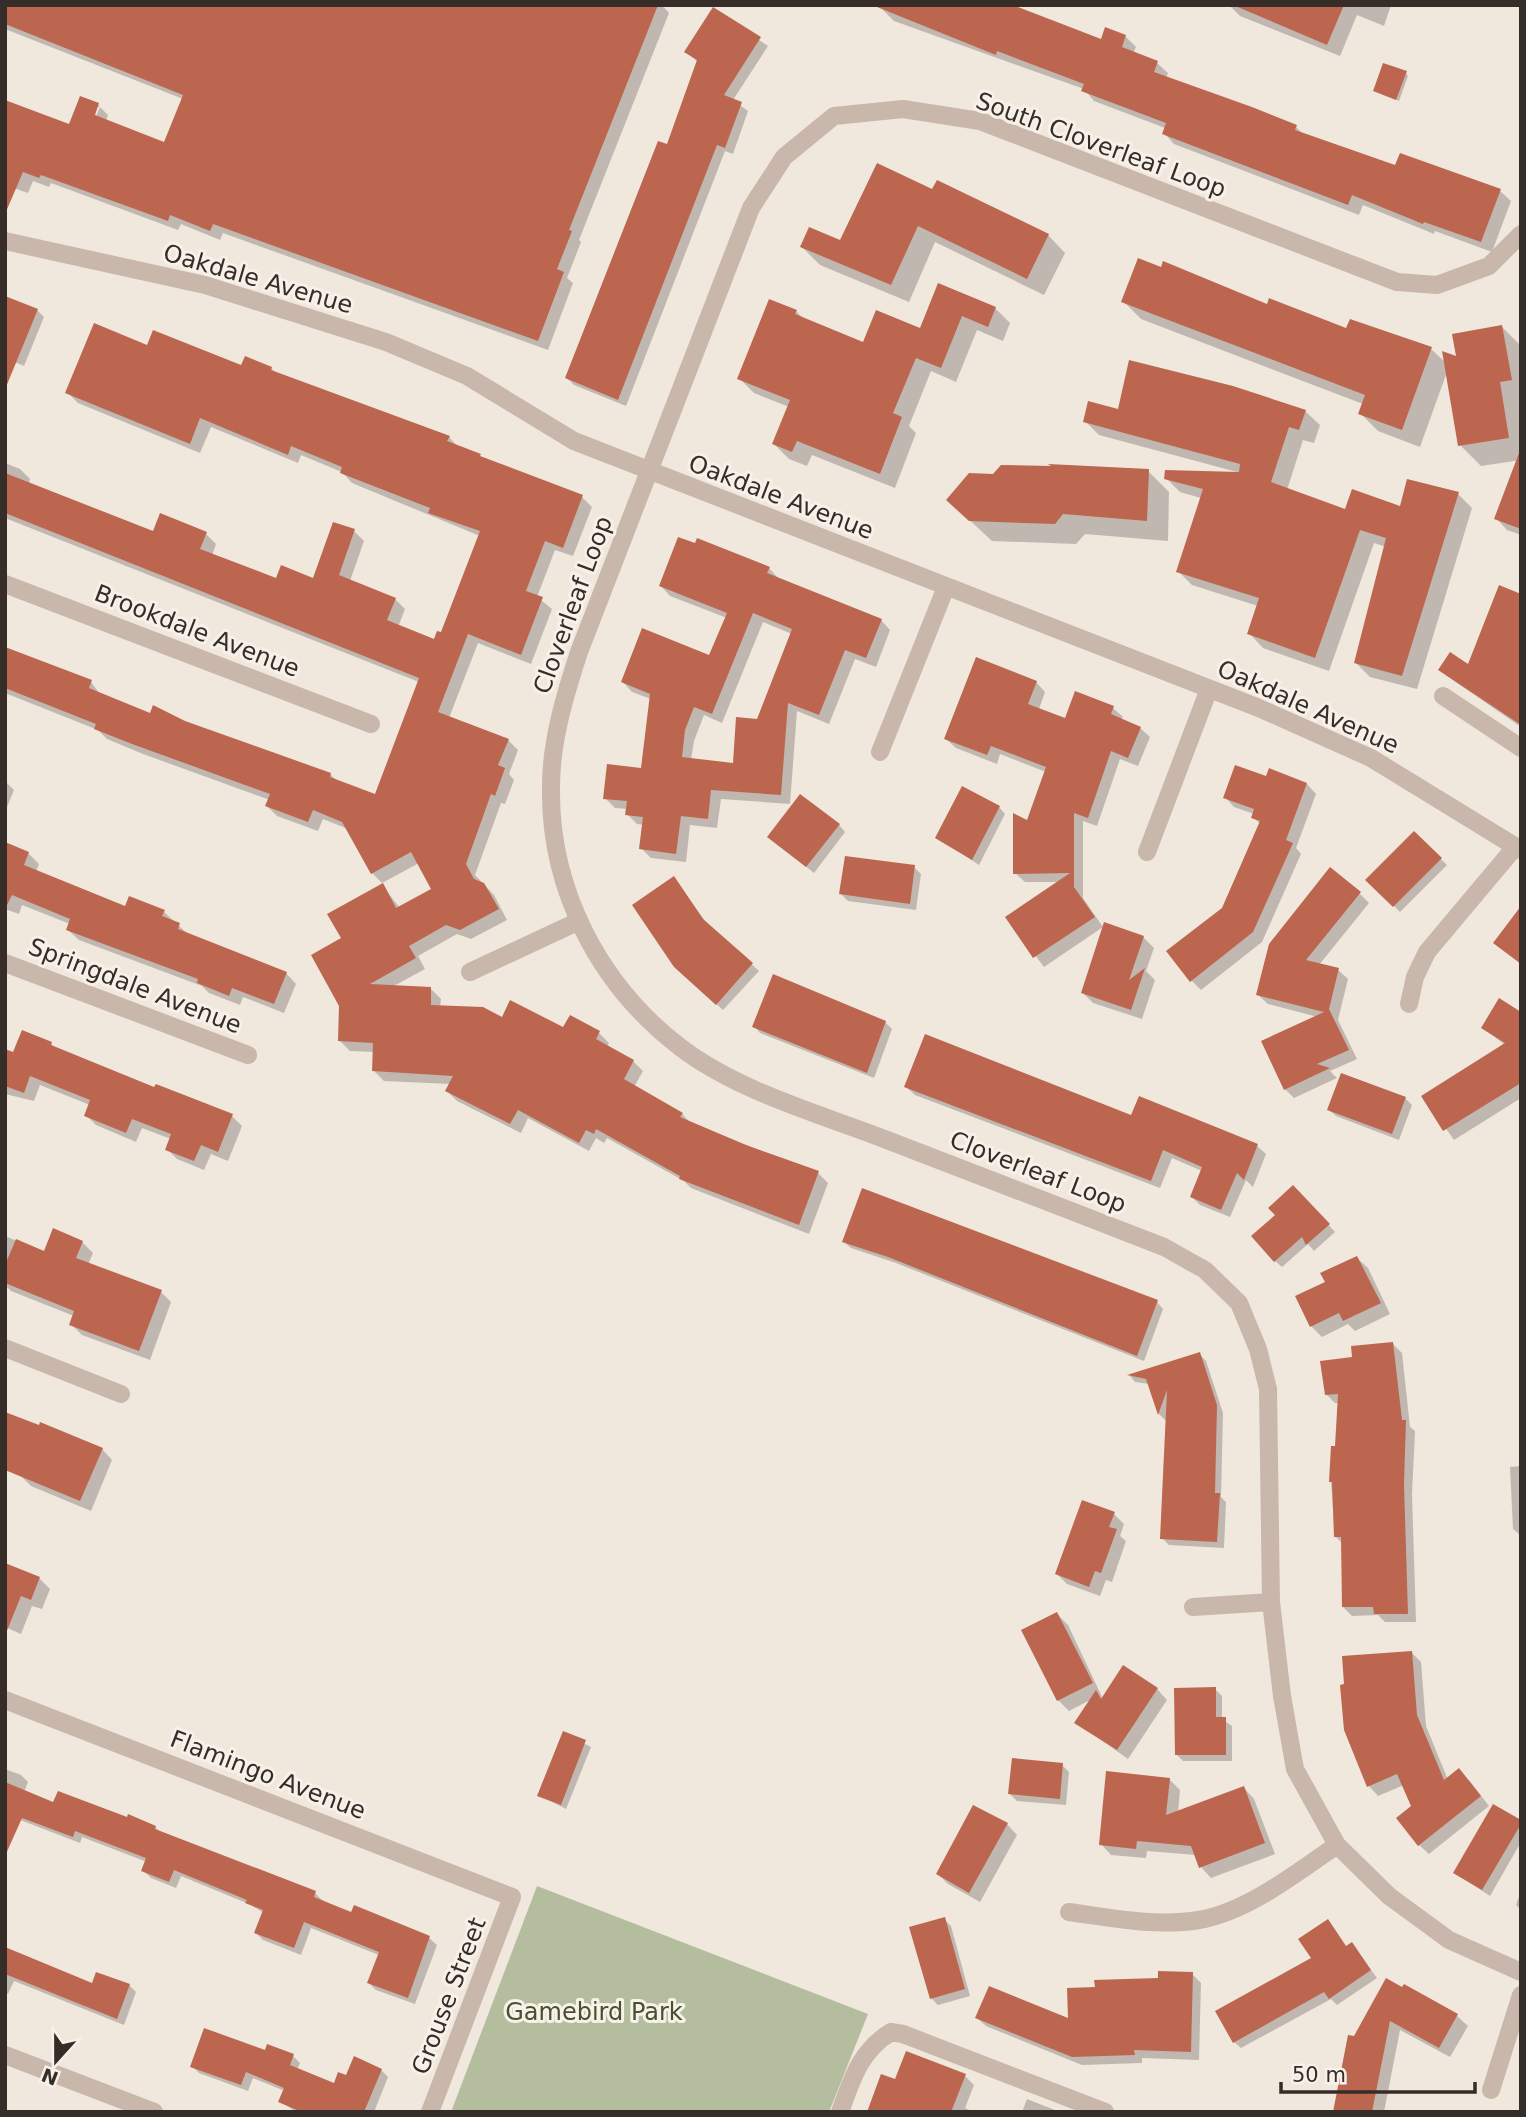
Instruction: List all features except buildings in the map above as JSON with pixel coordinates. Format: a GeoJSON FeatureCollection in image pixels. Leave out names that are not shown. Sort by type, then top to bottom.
{"type":"FeatureCollection","features":[{"type":"Feature","properties":{"kind":"street","name":"South Cloverleaf Loop"},"geometry":{"type":"LineString","coordinates":[[648,471],[751,208],[784,157],[834,117],[903,109],[981,121],[1397,282],[1437,285],[1489,266],[1521,234]]}},
{"type":"Feature","properties":{"kind":"street","name":"Oakdale Avenue"},"geometry":{"type":"LineString","coordinates":[[5,241],[205,285],[386,342],[467,376],[573,441],[1259,708],[1371,758],[1518,848]]}},
{"type":"Feature","properties":{"kind":"street","name":"Cloverleaf Loop"},"geometry":{"type":"LineString","coordinates":[[648,471],[579,652],[561,711],[550,785],[555,850],[577,922],[623,995],[681,1048],[726,1074],[749,1087],[1164,1247],[1205,1270],[1239,1303],[1258,1349],[1268,1389],[1271,1602],[1282,1696],[1295,1769],[1337,1845],[1389,1896],[1449,1940],[1521,1972]]}},
{"type":"Feature","properties":{"kind":"street","name":"Brookdale Avenue"},"geometry":{"type":"LineString","coordinates":[[5,584],[371,724]]}},
{"type":"Feature","properties":{"kind":"street"},"geometry":{"type":"LineString","coordinates":[[880,752],[946,587]]}},
{"type":"Feature","properties":{"kind":"street"},"geometry":{"type":"LineString","coordinates":[[1147,852],[1209,689]]}},
{"type":"Feature","properties":{"kind":"street"},"geometry":{"type":"LineString","coordinates":[[1443,696],[1521,748]]}},
{"type":"Feature","properties":{"kind":"street"},"geometry":{"type":"LineString","coordinates":[[1409,1004],[1415,977],[1427,951],[1518,848]]}},
{"type":"Feature","properties":{"kind":"street"},"geometry":{"type":"LineString","coordinates":[[470,972],[577,922]]}},
{"type":"Feature","properties":{"kind":"street","name":"Springdale Avenue"},"geometry":{"type":"LineString","coordinates":[[5,963],[248,1055]]}},
{"type":"Feature","properties":{"kind":"street"},"geometry":{"type":"LineString","coordinates":[[5,1348],[121,1395]]}},
{"type":"Feature","properties":{"kind":"street"},"geometry":{"type":"LineString","coordinates":[[1193,1607],[1271,1602]]}},
{"type":"Feature","properties":{"kind":"street","name":"Flamingo Avenue"},"geometry":{"type":"LineString","coordinates":[[5,1700],[512,1897]]}},
{"type":"Feature","properties":{"kind":"street"},"geometry":{"type":"LineString","coordinates":[[1069,1912],[1148,1923],[1201,1920],[1263,1896],[1337,1845]]}},
{"type":"Feature","properties":{"kind":"street","name":"Grouse Street"},"geometry":{"type":"LineString","coordinates":[[430,2112],[512,1897]]}},
{"type":"Feature","properties":{"kind":"street"},"geometry":{"type":"LineString","coordinates":[[1492,2090],[1521,1995]]}},
{"type":"Feature","properties":{"kind":"street"},"geometry":{"type":"LineString","coordinates":[[840,2112],[858,2063],[875,2042],[891,2032],[1105,2112]]}},
{"type":"Feature","properties":{"kind":"street"},"geometry":{"type":"LineString","coordinates":[[5,2055],[154,2112]]}},
{"type":"Feature","properties":{"kind":"green space","name":"Gamebird Park"},"geometry":{"type":"Polygon","coordinates":[[[537,1886],[868,2014],[829,2112],[451,2112],[537,1886]]]}}]}
